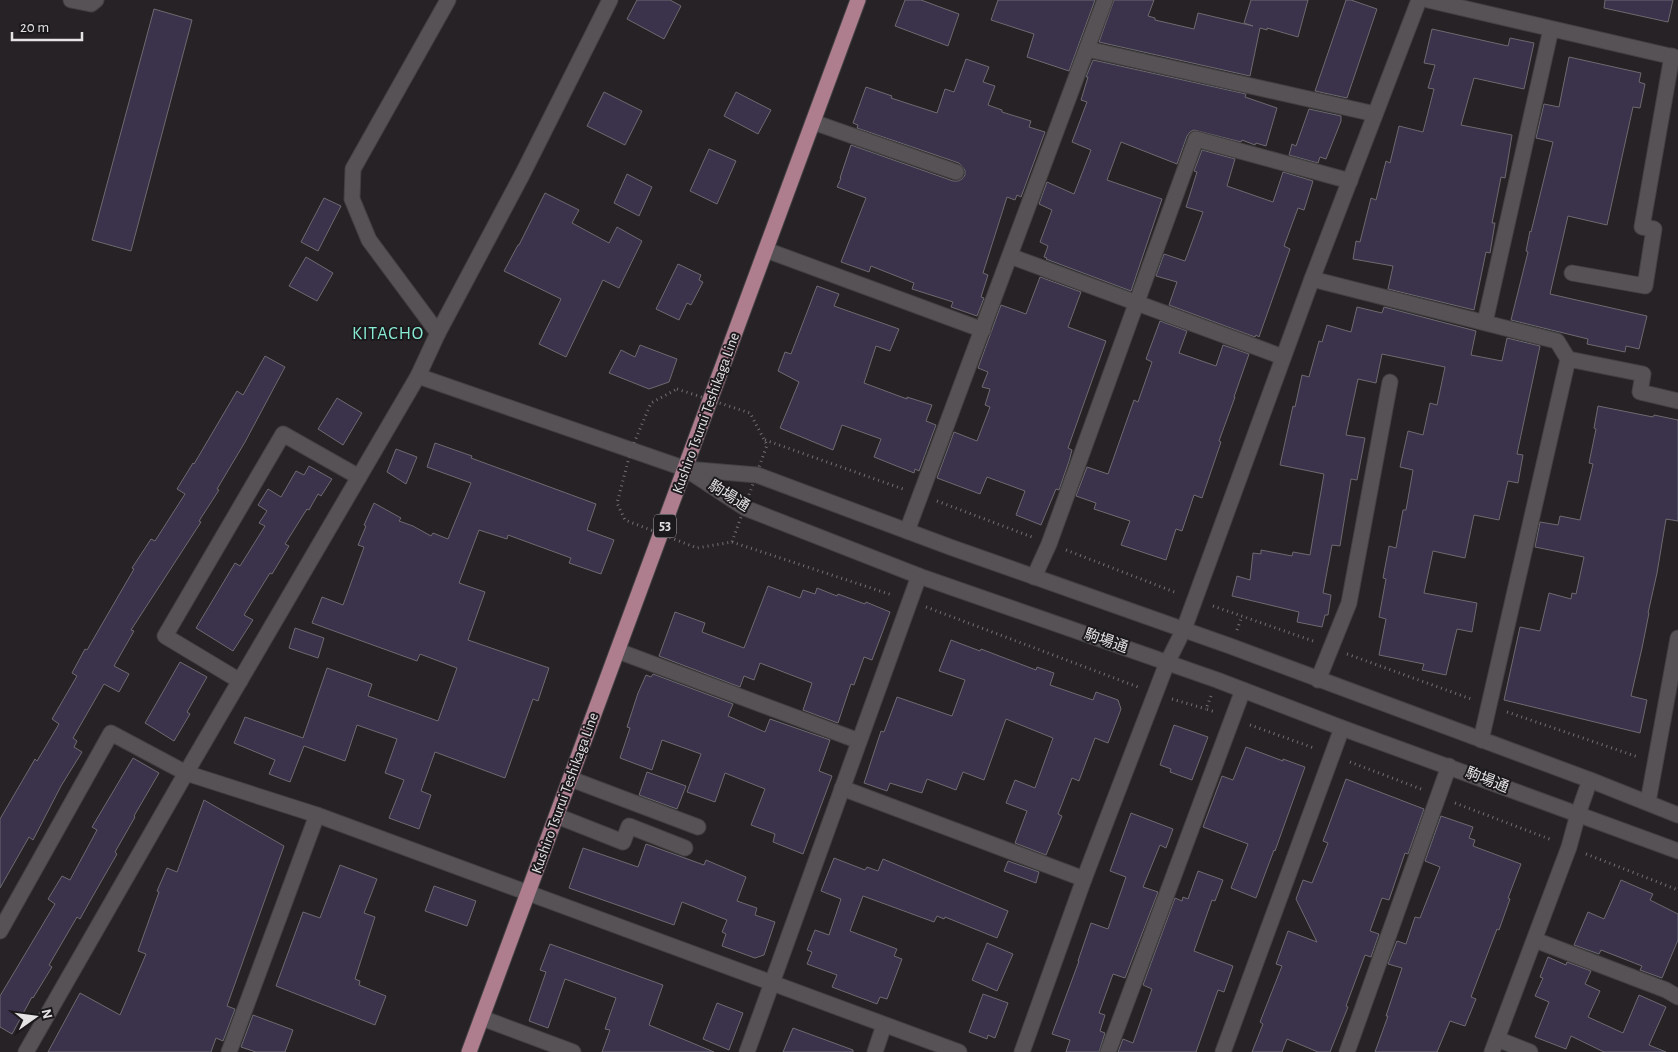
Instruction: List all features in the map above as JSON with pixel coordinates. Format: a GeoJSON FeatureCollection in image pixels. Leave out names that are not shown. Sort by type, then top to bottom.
{"type":"FeatureCollection","features":[{"type":"Feature","properties":{"kind":"main road","name":"Kushiro Tsurui Teshikaga Line"},"geometry":{"type":"LineString","coordinates":[[469,1052],[858,0]]}},
{"type":"Feature","properties":{"kind":"street"},"geometry":{"type":"LineString","coordinates":[[71,0],[91,4],[96,0]]}},
{"type":"Feature","properties":{"kind":"street"},"geometry":{"type":"LineString","coordinates":[[438,334],[369,240],[352,199],[352,192],[353,169],[448,0]]}},
{"type":"Feature","properties":{"kind":"street"},"geometry":{"type":"LineString","coordinates":[[26,1052],[186,773],[418,376],[610,0]]}},
{"type":"Feature","properties":{"kind":"street"},"geometry":{"type":"LineString","coordinates":[[907,531],[1106,0]]}},
{"type":"Feature","properties":{"kind":"street"},"geometry":{"type":"LineString","coordinates":[[1022,1052],[1084,879],[1167,663],[1184,629],[1312,279],[1419,0]]}},
{"type":"Feature","properties":{"kind":"street"},"geometry":{"type":"LineString","coordinates":[[1428,0],[1675,57],[1642,227],[1654,229],[1645,286],[1572,273]]}},
{"type":"Feature","properties":{"kind":"street"},"geometry":{"type":"LineString","coordinates":[[1485,322],[1551,29]]}},
{"type":"Feature","properties":{"kind":"street"},"geometry":{"type":"LineString","coordinates":[[1087,49],[1375,114]]}},
{"type":"Feature","properties":{"kind":"street"},"geometry":{"type":"LineString","coordinates":[[813,122],[956,172]]}},
{"type":"Feature","properties":{"kind":"street"},"geometry":{"type":"LineString","coordinates":[[1034,577],[1049,544],[1196,139],[1350,180]]}},
{"type":"Feature","properties":{"kind":"street"},"geometry":{"type":"LineString","coordinates":[[766,250],[983,330]]}},
{"type":"Feature","properties":{"kind":"street"},"geometry":{"type":"LineString","coordinates":[[1010,256],[1284,357]]}},
{"type":"Feature","properties":{"kind":"street"},"geometry":{"type":"LineString","coordinates":[[1312,279],[1557,341],[1568,359],[1482,740]]}},
{"type":"Feature","properties":{"kind":"street"},"geometry":{"type":"LineString","coordinates":[[1568,359],[1643,374],[1640,392],[1678,401]]}},
{"type":"Feature","properties":{"kind":"street"},"geometry":{"type":"LineString","coordinates":[[418,376],[686,469]]}},
{"type":"Feature","properties":{"kind":"street"},"geometry":{"type":"LineString","coordinates":[[1318,680],[1348,603],[1390,382]]}},
{"type":"Feature","properties":{"kind":"street"},"geometry":{"type":"LineString","coordinates":[[240,681],[165,636],[283,434],[359,477]]}},
{"type":"Feature","properties":{"kind":"street","name":"駒場通"},"geometry":{"type":"LineString","coordinates":[[686,469],[757,475],[1034,577],[1184,629],[1590,780],[1678,815]]}},
{"type":"Feature","properties":{"kind":"street","name":"駒場通"},"geometry":{"type":"LineString","coordinates":[[686,469],[745,508],[919,576],[1243,690],[1678,851]]}},
{"type":"Feature","properties":{"kind":"street"},"geometry":{"type":"LineString","coordinates":[[747,1052],[919,576]]}},
{"type":"Feature","properties":{"kind":"street"},"geometry":{"type":"LineString","coordinates":[[1648,802],[1678,638]]}},
{"type":"Feature","properties":{"kind":"street"},"geometry":{"type":"LineString","coordinates":[[618,651],[859,741]]}},
{"type":"Feature","properties":{"kind":"street"},"geometry":{"type":"LineString","coordinates":[[1108,1052],[1243,690]]}},
{"type":"Feature","properties":{"kind":"street"},"geometry":{"type":"LineString","coordinates":[[1223,1052],[1342,728]]}},
{"type":"Feature","properties":{"kind":"street"},"geometry":{"type":"LineString","coordinates":[[0,931],[110,732],[186,773],[317,815],[959,1052]]}},
{"type":"Feature","properties":{"kind":"street"},"geometry":{"type":"LineString","coordinates":[[1347,1052],[1449,766]]}},
{"type":"Feature","properties":{"kind":"street"},"geometry":{"type":"LineString","coordinates":[[570,779],[698,827]]}},
{"type":"Feature","properties":{"kind":"street"},"geometry":{"type":"LineString","coordinates":[[1530,1052],[1495,1046],[1569,847],[1590,780]]}},
{"type":"Feature","properties":{"kind":"street"},"geometry":{"type":"LineString","coordinates":[[842,788],[1084,879]]}},
{"type":"Feature","properties":{"kind":"street"},"geometry":{"type":"LineString","coordinates":[[229,1052],[317,815]]}},
{"type":"Feature","properties":{"kind":"street"},"geometry":{"type":"LineString","coordinates":[[557,816],[623,842],[629,826],[685,848]]}},
{"type":"Feature","properties":{"kind":"street"},"geometry":{"type":"LineString","coordinates":[[1535,940],[1666,990],[1678,997]]}},
{"type":"Feature","properties":{"kind":"street"},"geometry":{"type":"LineString","coordinates":[[482,1018],[573,1052]]}},
{"type":"Feature","properties":{"kind":"street"},"geometry":{"type":"LineString","coordinates":[[875,1052],[884,1025]]}},
{"type":"Feature","properties":{"kind":"path"},"geometry":{"type":"LineString","coordinates":[[765,440],[921,495],[1195,599],[1489,706],[1655,763]]}},
{"type":"Feature","properties":{"kind":"path"},"geometry":{"type":"LineString","coordinates":[[732,542],[910,601],[1155,694],[1206,709]]}},
{"type":"Feature","properties":{"kind":"path"},"geometry":{"type":"LineString","coordinates":[[1569,847],[1678,890]]}},
{"type":"Feature","properties":{"kind":"building"},"geometry":{"type":"Polygon","coordinates":[[[637,0],[670,0],[681,6],[664,39],[627,19],[637,0]]]}},
{"type":"Feature","properties":{"kind":"building"},"geometry":{"type":"Polygon","coordinates":[[[905,0],[921,0],[959,14],[948,46],[895,26],[905,0]]]}},
{"type":"Feature","properties":{"kind":"building"},"geometry":{"type":"Polygon","coordinates":[[[998,0],[1095,0],[1069,71],[1027,57],[1034,34],[991,20],[998,0]]]}},
{"type":"Feature","properties":{"kind":"building"},"geometry":{"type":"Polygon","coordinates":[[[1114,0],[1154,0],[1148,16],[1155,18],[1155,20],[1194,29],[1198,13],[1253,26],[1244,23],[1251,0],[1308,0],[1298,37],[1267,28],[1267,30],[1260,28],[1250,76],[1099,42],[1114,0]]]}},
{"type":"Feature","properties":{"kind":"building"},"geometry":{"type":"Polygon","coordinates":[[[1346,0],[1377,9],[1347,98],[1315,91],[1346,0]]]}},
{"type":"Feature","properties":{"kind":"building"},"geometry":{"type":"Polygon","coordinates":[[[1605,0],[1673,0],[1668,22],[1604,8],[1605,0]]]}},
{"type":"Feature","properties":{"kind":"building"},"geometry":{"type":"Polygon","coordinates":[[[154,9],[192,20],[131,251],[92,240],[154,9]]]}},
{"type":"Feature","properties":{"kind":"building"},"geometry":{"type":"Polygon","coordinates":[[[1432,29],[1508,46],[1510,38],[1534,43],[1524,89],[1474,78],[1461,125],[1512,135],[1505,178],[1501,177],[1492,223],[1495,223],[1490,253],[1486,252],[1474,310],[1388,289],[1393,266],[1353,259],[1356,241],[1360,242],[1371,198],[1376,200],[1386,161],[1390,163],[1399,126],[1423,132],[1434,89],[1428,88],[1435,65],[1424,63],[1432,29]]]}},
{"type":"Feature","properties":{"kind":"building"},"geometry":{"type":"Polygon","coordinates":[[[1569,57],[1641,73],[1639,82],[1645,84],[1640,108],[1633,107],[1607,225],[1568,216],[1550,294],[1647,316],[1639,349],[1626,346],[1625,352],[1587,344],[1588,339],[1511,320],[1528,252],[1526,251],[1530,231],[1553,142],[1536,138],[1544,104],[1559,107],[1569,57]]]}},
{"type":"Feature","properties":{"kind":"building"},"geometry":{"type":"Polygon","coordinates":[[[966,59],[989,67],[983,82],[995,86],[988,105],[1002,110],[1002,112],[1031,121],[1029,127],[1045,132],[1021,197],[1017,195],[1015,200],[1007,197],[983,273],[988,275],[981,297],[984,298],[977,316],[951,307],[953,302],[912,289],[914,283],[871,266],[869,272],[841,262],[866,198],[837,187],[851,145],[953,181],[962,179],[965,175],[965,170],[959,163],[857,128],[858,125],[853,123],[866,87],[892,96],[891,98],[937,113],[945,89],[954,92],[966,59]]]}},
{"type":"Feature","properties":{"kind":"building"},"geometry":{"type":"Polygon","coordinates":[[[1093,60],[1246,94],[1245,97],[1277,108],[1266,146],[1256,143],[1255,145],[1242,140],[1241,142],[1194,130],[1187,136],[1177,164],[1121,142],[1107,180],[1162,199],[1131,291],[1046,259],[1044,257],[1048,246],[1040,242],[1052,210],[1039,204],[1047,182],[1074,194],[1091,150],[1072,142],[1087,102],[1081,100],[1088,77],[1086,77],[1093,60]]]}},
{"type":"Feature","properties":{"kind":"building"},"geometry":{"type":"Polygon","coordinates":[[[604,92],[642,111],[625,145],[587,126],[604,92]]]}},
{"type":"Feature","properties":{"kind":"building"},"geometry":{"type":"Polygon","coordinates":[[[736,92],[771,110],[758,134],[724,116],[736,92]]]}},
{"type":"Feature","properties":{"kind":"building"},"geometry":{"type":"Polygon","coordinates":[[[1309,109],[1341,116],[1341,121],[1326,159],[1320,157],[1318,163],[1289,155],[1292,144],[1296,146],[1309,109]]]}},
{"type":"Feature","properties":{"kind":"building"},"geometry":{"type":"Polygon","coordinates":[[[709,149],[736,161],[717,204],[690,191],[709,149]]]}},
{"type":"Feature","properties":{"kind":"building"},"geometry":{"type":"Polygon","coordinates":[[[1202,150],[1235,159],[1227,186],[1273,202],[1283,172],[1313,181],[1304,210],[1298,208],[1284,246],[1290,249],[1259,337],[1169,305],[1177,282],[1156,276],[1164,254],[1185,261],[1203,212],[1186,207],[1197,172],[1194,171],[1202,150]]]}},
{"type":"Feature","properties":{"kind":"building"},"geometry":{"type":"Polygon","coordinates":[[[627,174],[652,187],[639,216],[614,203],[627,174]]]}},
{"type":"Feature","properties":{"kind":"building"},"geometry":{"type":"Polygon","coordinates":[[[545,193],[579,210],[572,223],[609,243],[617,227],[642,241],[619,288],[603,280],[566,357],[539,344],[561,299],[504,271],[545,193]]]}},
{"type":"Feature","properties":{"kind":"building"},"geometry":{"type":"Polygon","coordinates":[[[324,198],[341,206],[318,251],[301,242],[324,198]]]}},
{"type":"Feature","properties":{"kind":"building"},"geometry":{"type":"Polygon","coordinates":[[[306,257],[333,273],[317,301],[289,286],[306,257]]]}},
{"type":"Feature","properties":{"kind":"building"},"geometry":{"type":"Polygon","coordinates":[[[678,264],[701,275],[699,280],[703,282],[691,305],[687,303],[679,320],[656,309],[678,264]]]}},
{"type":"Feature","properties":{"kind":"building"},"geometry":{"type":"Polygon","coordinates":[[[1040,277],[1081,292],[1068,327],[1106,341],[1068,448],[1072,450],[1059,490],[1056,489],[1041,525],[1016,515],[1025,491],[987,477],[980,494],[937,478],[954,432],[977,441],[990,407],[985,405],[990,389],[982,387],[988,372],[978,368],[1001,305],[1026,314],[1040,277]]]}},
{"type":"Feature","properties":{"kind":"building"},"geometry":{"type":"Polygon","coordinates":[[[817,286],[839,294],[834,306],[899,329],[890,351],[876,346],[864,383],[907,399],[907,397],[932,405],[926,421],[936,425],[919,471],[915,469],[914,473],[874,457],[881,439],[842,425],[833,450],[780,428],[799,382],[778,371],[785,352],[791,354],[817,286]]]}},
{"type":"Feature","properties":{"kind":"building"},"geometry":{"type":"Polygon","coordinates":[[[1357,307],[1382,313],[1384,307],[1476,331],[1471,355],[1502,361],[1507,338],[1540,346],[1517,454],[1523,455],[1518,483],[1508,481],[1499,520],[1474,515],[1465,558],[1433,551],[1424,593],[1477,603],[1472,632],[1457,629],[1446,675],[1422,670],[1424,664],[1379,655],[1386,619],[1379,617],[1386,579],[1383,578],[1389,546],[1396,548],[1403,510],[1406,510],[1413,470],[1400,467],[1408,431],[1423,435],[1430,403],[1437,405],[1445,367],[1382,354],[1376,383],[1358,379],[1346,435],[1365,438],[1357,480],[1351,479],[1340,546],[1332,545],[1323,593],[1331,595],[1328,615],[1325,615],[1322,627],[1297,622],[1299,612],[1232,596],[1237,576],[1250,580],[1253,553],[1261,554],[1261,550],[1292,556],[1293,552],[1310,555],[1324,474],[1280,465],[1302,375],[1309,377],[1319,341],[1322,342],[1327,325],[1351,332],[1357,307]]]}},
{"type":"Feature","properties":{"kind":"building"},"geometry":{"type":"Polygon","coordinates":[[[1160,321],[1187,331],[1179,353],[1216,366],[1223,345],[1249,354],[1219,441],[1221,442],[1202,498],[1194,495],[1182,531],[1176,529],[1166,560],[1121,545],[1130,521],[1094,509],[1096,503],[1076,496],[1087,467],[1108,474],[1134,400],[1138,402],[1152,362],[1146,359],[1160,321]]]}},
{"type":"Feature","properties":{"kind":"building"},"geometry":{"type":"Polygon","coordinates":[[[640,345],[677,359],[669,382],[649,389],[609,373],[621,350],[635,357],[640,345]]]}},
{"type":"Feature","properties":{"kind":"building"},"geometry":{"type":"Polygon","coordinates":[[[265,356],[285,367],[245,442],[217,489],[219,490],[199,521],[201,522],[131,630],[134,631],[114,666],[129,674],[119,692],[104,684],[73,738],[77,741],[74,747],[82,752],[61,786],[33,840],[29,837],[0,888],[0,819],[35,759],[37,761],[59,724],[52,719],[77,676],[72,673],[134,569],[132,568],[151,539],[155,541],[185,494],[177,489],[237,391],[243,395],[265,356]]]}},
{"type":"Feature","properties":{"kind":"building"},"geometry":{"type":"Polygon","coordinates":[[[337,398],[362,413],[343,445],[318,429],[337,398]]]}},
{"type":"Feature","properties":{"kind":"building"},"geometry":{"type":"Polygon","coordinates":[[[1598,406],[1678,420],[1678,521],[1666,519],[1657,573],[1631,696],[1647,700],[1640,733],[1504,700],[1520,627],[1540,631],[1549,593],[1571,599],[1572,593],[1576,594],[1584,557],[1535,547],[1540,522],[1558,525],[1560,516],[1580,520],[1593,464],[1589,463],[1596,429],[1594,428],[1598,406]]]}},
{"type":"Feature","properties":{"kind":"building"},"geometry":{"type":"Polygon","coordinates":[[[435,443],[596,504],[587,530],[614,540],[601,574],[569,563],[571,558],[508,535],[507,539],[479,530],[459,583],[485,592],[468,640],[549,668],[538,701],[533,699],[505,778],[435,752],[421,791],[431,795],[419,829],[389,818],[404,780],[385,773],[397,739],[357,725],[345,761],[304,746],[290,782],[269,774],[275,760],[234,743],[245,717],[303,738],[327,668],[372,684],[368,696],[438,721],[457,668],[420,654],[417,661],[312,623],[322,597],[343,605],[364,547],[358,545],[366,526],[364,525],[374,503],[401,518],[399,521],[431,536],[433,533],[448,539],[471,483],[427,467],[435,443]]]}},
{"type":"Feature","properties":{"kind":"building"},"geometry":{"type":"Polygon","coordinates":[[[396,449],[417,457],[406,484],[387,472],[396,449]]]}},
{"type":"Feature","properties":{"kind":"building"},"geometry":{"type":"Polygon","coordinates":[[[309,466],[332,479],[321,496],[318,494],[309,510],[307,509],[285,544],[289,546],[244,615],[253,620],[233,651],[196,628],[235,563],[240,566],[265,526],[259,523],[267,511],[258,505],[268,489],[281,497],[296,471],[304,475],[309,466]]]}},
{"type":"Feature","properties":{"kind":"building"},"geometry":{"type":"Polygon","coordinates":[[[768,586],[800,598],[803,590],[815,594],[817,588],[865,604],[866,602],[890,612],[872,660],[864,657],[854,685],[851,684],[838,723],[803,710],[812,683],[760,663],[754,680],[744,676],[740,687],[659,656],[675,612],[705,623],[702,632],[744,648],[768,586]]]}},
{"type":"Feature","properties":{"kind":"building"},"geometry":{"type":"Polygon","coordinates":[[[295,628],[324,638],[318,658],[289,648],[295,628]]]}},
{"type":"Feature","properties":{"kind":"building"},"geometry":{"type":"Polygon","coordinates":[[[951,640],[1036,670],[1037,667],[1054,673],[1050,685],[1093,700],[1096,692],[1118,700],[1121,709],[1108,743],[1095,738],[1079,781],[1072,778],[1058,814],[1062,816],[1046,855],[1015,843],[1027,811],[1006,803],[1015,780],[1035,788],[1053,738],[1006,719],[984,780],[963,772],[956,790],[927,779],[922,793],[890,783],[887,791],[864,783],[881,731],[884,732],[897,697],[952,716],[965,680],[939,671],[951,640]]]}},
{"type":"Feature","properties":{"kind":"building"},"geometry":{"type":"Polygon","coordinates":[[[180,662],[207,677],[187,712],[190,714],[174,741],[145,723],[180,662]]]}},
{"type":"Feature","properties":{"kind":"building"},"geometry":{"type":"Polygon","coordinates":[[[653,674],[733,704],[728,716],[765,732],[770,719],[830,740],[819,771],[832,776],[803,854],[773,842],[775,834],[751,825],[765,789],[725,773],[715,802],[687,792],[701,754],[662,740],[652,770],[620,758],[630,728],[627,727],[638,693],[646,675],[651,677],[653,674]]]}},
{"type":"Feature","properties":{"kind":"building"},"geometry":{"type":"Polygon","coordinates":[[[1174,725],[1208,737],[1192,780],[1170,772],[1171,769],[1160,765],[1174,725]]]}},
{"type":"Feature","properties":{"kind":"building"},"geometry":{"type":"Polygon","coordinates":[[[1246,747],[1305,767],[1256,898],[1231,888],[1248,844],[1203,827],[1222,776],[1233,780],[1246,747]]]}},
{"type":"Feature","properties":{"kind":"building"},"geometry":{"type":"Polygon","coordinates":[[[133,758],[159,773],[115,852],[117,854],[80,919],[77,917],[49,965],[52,967],[32,997],[12,1034],[0,1027],[0,996],[55,904],[48,899],[62,876],[70,880],[97,830],[92,827],[133,758]]]}},
{"type":"Feature","properties":{"kind":"building"},"geometry":{"type":"Polygon","coordinates":[[[647,772],[686,786],[677,809],[639,795],[647,772]]]}},
{"type":"Feature","properties":{"kind":"building"},"geometry":{"type":"Polygon","coordinates":[[[1346,779],[1424,809],[1408,854],[1405,853],[1389,900],[1382,898],[1370,931],[1379,934],[1371,957],[1365,955],[1346,1006],[1348,1007],[1330,1052],[1318,1052],[1287,1039],[1282,1052],[1252,1052],[1263,1024],[1260,1022],[1282,966],[1276,964],[1288,931],[1317,942],[1296,899],[1303,880],[1312,883],[1328,843],[1323,841],[1346,779]]]}},
{"type":"Feature","properties":{"kind":"building"},"geometry":{"type":"Polygon","coordinates":[[[204,800],[284,846],[227,1006],[235,1009],[223,1041],[216,1038],[211,1052],[48,1052],[80,993],[120,1015],[146,954],[138,951],[159,892],[157,891],[167,868],[177,872],[204,800]]]}},
{"type":"Feature","properties":{"kind":"building"},"geometry":{"type":"Polygon","coordinates":[[[1131,813],[1173,829],[1166,848],[1160,845],[1143,887],[1158,892],[1125,978],[1113,974],[1099,1013],[1105,1015],[1100,1031],[1105,1033],[1099,1052],[1066,1052],[1070,1040],[1052,1034],[1091,923],[1108,929],[1126,877],[1110,871],[1131,813]]]}},
{"type":"Feature","properties":{"kind":"building"},"geometry":{"type":"Polygon","coordinates":[[[1441,816],[1473,827],[1469,838],[1475,840],[1473,846],[1521,864],[1508,898],[1510,899],[1499,930],[1497,929],[1471,997],[1476,999],[1465,1026],[1450,1021],[1437,1052],[1375,1052],[1402,968],[1388,964],[1397,941],[1406,944],[1415,917],[1420,918],[1440,867],[1425,861],[1441,816]]]}},
{"type":"Feature","properties":{"kind":"building"},"geometry":{"type":"Polygon","coordinates":[[[646,844],[704,865],[706,860],[746,877],[737,901],[757,908],[755,915],[775,922],[764,955],[755,958],[722,946],[726,934],[722,932],[727,920],[682,902],[674,925],[569,888],[583,848],[638,867],[646,844]]]}},
{"type":"Feature","properties":{"kind":"building"},"geometry":{"type":"Polygon","coordinates":[[[834,858],[865,870],[867,867],[878,871],[883,859],[1008,911],[997,938],[945,917],[944,919],[937,916],[934,922],[863,896],[850,931],[897,949],[894,956],[902,959],[887,999],[880,997],[877,1004],[832,987],[837,975],[807,964],[812,952],[807,950],[815,930],[829,935],[841,899],[821,891],[834,858]]]}},
{"type":"Feature","properties":{"kind":"building"},"geometry":{"type":"Polygon","coordinates":[[[1008,861],[1039,872],[1036,883],[1004,871],[1008,861]]]}},
{"type":"Feature","properties":{"kind":"building"},"geometry":{"type":"Polygon","coordinates":[[[340,865],[377,879],[364,913],[375,917],[355,979],[360,981],[359,985],[386,996],[375,1025],[276,986],[303,912],[320,918],[340,865]]]}},
{"type":"Feature","properties":{"kind":"building"},"geometry":{"type":"Polygon","coordinates":[[[1198,871],[1223,880],[1215,901],[1212,900],[1194,951],[1233,966],[1224,992],[1218,990],[1196,1052],[1118,1052],[1123,1039],[1133,1043],[1152,989],[1143,985],[1175,898],[1182,901],[1183,897],[1188,899],[1198,871]]]}},
{"type":"Feature","properties":{"kind":"building"},"geometry":{"type":"Polygon","coordinates":[[[1621,880],[1653,894],[1650,900],[1678,914],[1678,940],[1662,978],[1640,970],[1642,966],[1601,950],[1599,954],[1574,945],[1588,912],[1604,919],[1621,880]]]}},
{"type":"Feature","properties":{"kind":"building"},"geometry":{"type":"Polygon","coordinates":[[[434,886],[476,901],[467,926],[425,911],[434,886]]]}},
{"type":"Feature","properties":{"kind":"building"},"geometry":{"type":"Polygon","coordinates":[[[987,943],[1013,954],[997,991],[972,980],[987,943]]]}},
{"type":"Feature","properties":{"kind":"building"},"geometry":{"type":"Polygon","coordinates":[[[550,944],[663,985],[649,1025],[714,1052],[602,1052],[610,1030],[605,1029],[616,998],[565,979],[548,1028],[529,1021],[546,972],[540,970],[550,944]]]}},
{"type":"Feature","properties":{"kind":"building"},"geometry":{"type":"Polygon","coordinates":[[[1548,957],[1566,965],[1567,962],[1591,971],[1585,984],[1600,991],[1588,1017],[1623,1033],[1639,995],[1666,1007],[1649,1045],[1666,1052],[1604,1052],[1571,1036],[1566,1049],[1535,1037],[1549,1002],[1535,996],[1543,978],[1540,977],[1548,957]]]}},
{"type":"Feature","properties":{"kind":"building"},"geometry":{"type":"Polygon","coordinates":[[[983,994],[1008,1003],[995,1038],[988,1035],[987,1039],[969,1032],[983,994]]]}},
{"type":"Feature","properties":{"kind":"building"},"geometry":{"type":"Polygon","coordinates":[[[717,1003],[743,1013],[729,1050],[703,1039],[717,1003]]]}},
{"type":"Feature","properties":{"kind":"building"},"geometry":{"type":"Polygon","coordinates":[[[253,1015],[293,1030],[285,1052],[256,1052],[241,1047],[253,1015]]]}},
{"type":"Feature","properties":{"kind":"building"},"geometry":{"type":"Polygon","coordinates":[[[793,1028],[853,1050],[853,1052],[783,1052],[793,1028]]]}},
{"type":"Feature","properties":{"kind":"district","name":"KITACHO"},"geometry":{"type":"Point","coordinates":[388,334]}}]}
